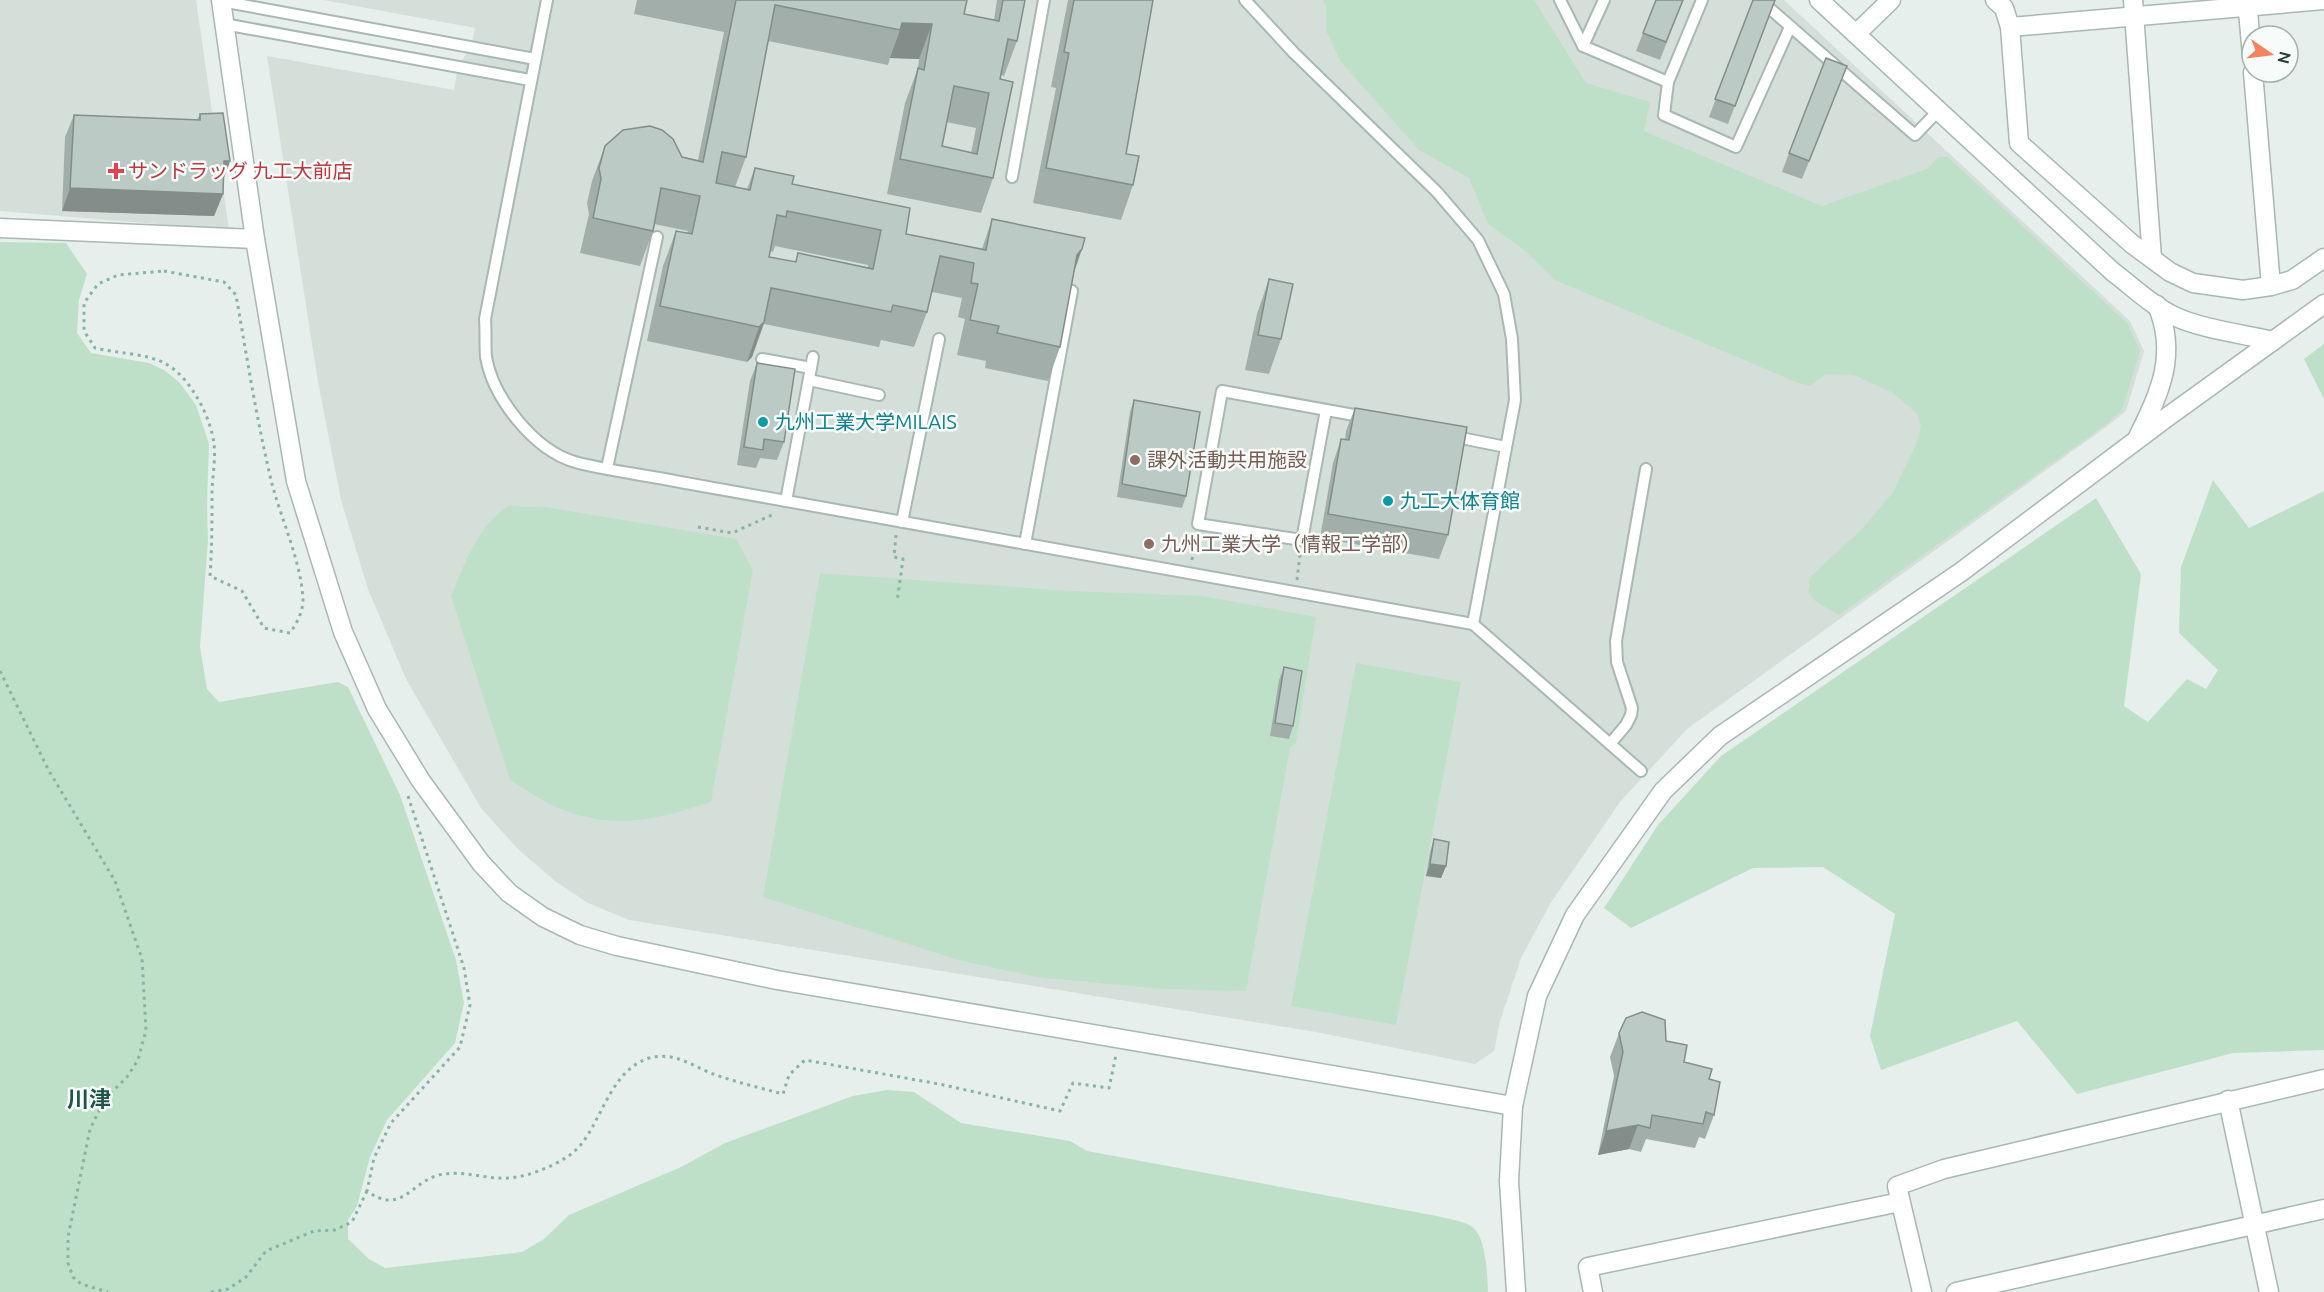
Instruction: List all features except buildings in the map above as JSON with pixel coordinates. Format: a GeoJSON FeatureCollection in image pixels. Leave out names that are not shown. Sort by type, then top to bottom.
{"type":"FeatureCollection","features":[{"type":"Feature","properties":{"kind":"street"},"geometry":{"type":"LineString","coordinates":[[1819,0],[2114,272],[2157,305],[2172,315],[2196,324],[2273,341]]}},
{"type":"Feature","properties":{"kind":"street"},"geometry":{"type":"LineString","coordinates":[[1856,34],[1891,0]]}},
{"type":"Feature","properties":{"kind":"street"},"geometry":{"type":"LineString","coordinates":[[2010,27],[2134,8],[2324,0]]}},
{"type":"Feature","properties":{"kind":"street"},"geometry":{"type":"LineString","coordinates":[[221,1],[255,239],[296,481],[343,632],[377,709],[421,781],[480,863],[509,893],[543,917],[580,935],[617,946],[777,980],[1513,1106]]}},
{"type":"Feature","properties":{"kind":"street"},"geometry":{"type":"LineString","coordinates":[[2001,3],[2010,27],[2019,143],[2132,244],[2170,272],[2193,283],[2243,290],[2292,280],[2324,258]]}},
{"type":"Feature","properties":{"kind":"street"},"geometry":{"type":"LineString","coordinates":[[2248,3],[2250,24]]}},
{"type":"Feature","properties":{"kind":"street"},"geometry":{"type":"LineString","coordinates":[[2134,8],[2152,258]]}},
{"type":"Feature","properties":{"kind":"street"},"geometry":{"type":"LineString","coordinates":[[2254,84],[2271,286]]}},
{"type":"Feature","properties":{"kind":"street"},"geometry":{"type":"LineString","coordinates":[[0,228],[255,239]]}},
{"type":"Feature","properties":{"kind":"street"},"geometry":{"type":"LineString","coordinates":[[1516,1292],[1509,1181],[1513,1106],[1537,996],[1575,915],[1663,791],[1720,736],[1961,572],[2324,304]]}},
{"type":"Feature","properties":{"kind":"street"},"geometry":{"type":"LineString","coordinates":[[2136,441],[2161,386],[2166,363],[2167,337],[2157,305]]}},
{"type":"Feature","properties":{"kind":"street"},"geometry":{"type":"LineString","coordinates":[[1922,1292],[1897,1186],[1944,1169],[2324,1079]]}},
{"type":"Feature","properties":{"kind":"street"},"geometry":{"type":"LineString","coordinates":[[2228,1101],[2270,1292]]}},
{"type":"Feature","properties":{"kind":"street"},"geometry":{"type":"LineString","coordinates":[[1593,1292],[1588,1267],[1900,1202]]}},
{"type":"Feature","properties":{"kind":"street"},"geometry":{"type":"LineString","coordinates":[[1956,1292],[2324,1209]]}},
{"type":"Feature","properties":{"kind":"lane"},"geometry":{"type":"LineString","coordinates":[[547,0],[485,320],[486,357],[496,389],[517,421],[546,446],[573,461],[607,468],[1190,575],[1473,624],[1641,771]]}},
{"type":"Feature","properties":{"kind":"lane"},"geometry":{"type":"LineString","coordinates":[[1012,177],[1044,0]]}},
{"type":"Feature","properties":{"kind":"lane"},"geometry":{"type":"LineString","coordinates":[[1245,0],[1294,53],[1437,192],[1478,240],[1504,294],[1512,339],[1515,400],[1473,624]]}},
{"type":"Feature","properties":{"kind":"lane"},"geometry":{"type":"LineString","coordinates":[[1560,0],[1583,46],[1668,82]]}},
{"type":"Feature","properties":{"kind":"lane"},"geometry":{"type":"LineString","coordinates":[[1583,46],[1604,0]]}},
{"type":"Feature","properties":{"kind":"lane"},"geometry":{"type":"LineString","coordinates":[[1702,0],[1668,82],[1664,116],[1736,147],[1790,27]]}},
{"type":"Feature","properties":{"kind":"lane"},"geometry":{"type":"LineString","coordinates":[[1760,0],[1915,135],[1938,111]]}},
{"type":"Feature","properties":{"kind":"lane"},"geometry":{"type":"LineString","coordinates":[[221,1],[535,59]]}},
{"type":"Feature","properties":{"kind":"lane"},"geometry":{"type":"LineString","coordinates":[[224,24],[530,80]]}},
{"type":"Feature","properties":{"kind":"lane"},"geometry":{"type":"LineString","coordinates":[[446,64],[451,43]]}},
{"type":"Feature","properties":{"kind":"lane"},"geometry":{"type":"LineString","coordinates":[[607,468],[657,237]]}},
{"type":"Feature","properties":{"kind":"lane"},"geometry":{"type":"LineString","coordinates":[[1025,544],[1072,291]]}},
{"type":"Feature","properties":{"kind":"lane"},"geometry":{"type":"LineString","coordinates":[[899,521],[939,339]]}},
{"type":"Feature","properties":{"kind":"lane"},"geometry":{"type":"LineString","coordinates":[[786,501],[813,357]]}},
{"type":"Feature","properties":{"kind":"lane"},"geometry":{"type":"LineString","coordinates":[[762,359],[811,368]]}},
{"type":"Feature","properties":{"kind":"lane"},"geometry":{"type":"LineString","coordinates":[[809,380],[879,395]]}},
{"type":"Feature","properties":{"kind":"lane"},"geometry":{"type":"LineString","coordinates":[[1326,410],[1302,540],[1198,524],[1222,391],[1326,410],[1382,421]]}},
{"type":"Feature","properties":{"kind":"lane"},"geometry":{"type":"LineString","coordinates":[[1438,433],[1506,447]]}},
{"type":"Feature","properties":{"kind":"lane"},"geometry":{"type":"LineString","coordinates":[[1610,744],[1631,715],[1632,708],[1617,662],[1616,641],[1646,469]]}},
{"type":"Feature","properties":{"kind":"path"},"geometry":{"type":"LineString","coordinates":[[164,271],[224,282],[236,295],[249,375],[266,460],[281,518],[299,572],[303,602],[298,622],[290,633],[264,628],[242,591],[210,576],[213,543],[214,443],[202,405],[184,379],[166,363],[142,356],[95,348],[84,331],[84,303],[98,284],[118,275],[164,271]]}},
{"type":"Feature","properties":{"kind":"path"},"geometry":{"type":"LineString","coordinates":[[698,527],[732,533],[784,509],[786,501]]}},
{"type":"Feature","properties":{"kind":"path"},"geometry":{"type":"LineString","coordinates":[[897,602],[903,559],[894,557],[899,521]]}},
{"type":"Feature","properties":{"kind":"path"},"geometry":{"type":"LineString","coordinates":[[1190,575],[1198,524]]}},
{"type":"Feature","properties":{"kind":"path"},"geometry":{"type":"LineString","coordinates":[[1295,593],[1302,540]]}},
{"type":"Feature","properties":{"kind":"path"},"geometry":{"type":"LineString","coordinates":[[0,671],[49,771],[116,881],[142,959],[146,1030],[138,1060],[127,1077],[105,1099],[90,1130],[68,1237],[68,1263],[73,1277],[81,1284],[108,1292]]}},
{"type":"Feature","properties":{"kind":"path"},"geometry":{"type":"LineString","coordinates":[[210,1292],[228,1289],[246,1277],[266,1251],[314,1231],[335,1230],[352,1222],[367,1191],[374,1158],[391,1123],[459,1047],[470,1005],[464,968],[406,789]]}},
{"type":"Feature","properties":{"kind":"path"},"geometry":{"type":"LineString","coordinates":[[367,1191],[376,1198],[387,1199],[406,1196],[426,1180],[439,1175],[457,1173],[500,1179],[520,1176],[552,1165],[569,1156],[582,1142],[624,1073],[650,1058],[661,1056],[674,1058],[714,1074],[783,1094],[789,1075],[806,1060],[939,1084],[1060,1111],[1073,1083],[1108,1088],[1116,1053]]}},
{"type":"Feature","properties":{"kind":"shaded area"},"geometry":{"type":"Polygon","coordinates":[[[0,0],[196,0],[229,230],[0,211],[0,0]]]}},
{"type":"Feature","properties":{"kind":"shaded area","name":"九州工業大学（情報工学部）"},"geometry":{"type":"Polygon","coordinates":[[[323,0],[1784,0],[2130,321],[2144,351],[2126,411],[1687,729],[1620,802],[1550,904],[1521,958],[1500,1021],[1494,1051],[1475,1064],[1316,1032],[629,920],[588,903],[555,881],[518,849],[481,808],[406,679],[368,589],[341,500],[318,382],[267,56],[454,90],[458,67],[471,46],[475,28],[323,0]]]}},
{"type":"Feature","properties":{"kind":"green space"},"geometry":{"type":"Polygon","coordinates":[[[1323,0],[1534,0],[1586,83],[1650,102],[1644,131],[1822,206],[1927,169],[1938,157],[1948,157],[2128,324],[2140,351],[2122,410],[2104,426],[1839,615],[1816,602],[1808,592],[1811,576],[1863,528],[1893,492],[1917,442],[1921,426],[1917,414],[1893,393],[1854,375],[1826,374],[1810,386],[1796,382],[1555,280],[1524,250],[1488,224],[1469,178],[1419,150],[1341,62],[1326,31],[1326,7],[1323,0]]]}},
{"type":"Feature","properties":{"kind":"green space"},"geometry":{"type":"Polygon","coordinates":[[[0,242],[66,243],[87,274],[79,300],[77,333],[91,353],[149,363],[164,370],[179,382],[196,405],[209,444],[208,540],[200,647],[207,689],[219,702],[338,682],[348,687],[400,795],[456,960],[464,1003],[455,1043],[387,1120],[370,1157],[357,1206],[348,1220],[348,1239],[369,1259],[385,1268],[522,1252],[544,1239],[569,1215],[681,1167],[725,1143],[853,1096],[887,1090],[914,1092],[961,1123],[1070,1141],[1087,1151],[1462,1222],[1475,1229],[1483,1245],[1488,1292],[0,1292],[0,242]]]}},
{"type":"Feature","properties":{"kind":"green space"},"geometry":{"type":"Polygon","coordinates":[[[2324,344],[2324,399],[2304,359],[2324,344]]]}},
{"type":"Feature","properties":{"kind":"green space"},"geometry":{"type":"Polygon","coordinates":[[[2213,480],[2249,528],[2324,491],[2324,1050],[2233,1053],[2077,1094],[2017,1021],[1881,1070],[1870,1036],[1895,914],[1823,867],[1753,868],[1631,928],[1604,908],[1658,825],[1721,756],[2096,498],[2141,574],[2124,706],[2148,722],[2187,679],[2206,689],[2218,670],[2179,633],[2181,567],[2213,480]]]}},
{"type":"Feature","properties":{"kind":"green space"},"geometry":{"type":"Polygon","coordinates":[[[508,506],[545,507],[736,539],[753,570],[711,802],[652,818],[614,821],[595,819],[554,806],[510,780],[451,596],[473,546],[488,524],[508,506]]]}},
{"type":"Feature","properties":{"kind":"green space"},"geometry":{"type":"Polygon","coordinates":[[[820,573],[1070,591],[1203,596],[1316,617],[1296,743],[1290,748],[1246,991],[1162,989],[1036,977],[958,960],[763,897],[820,573]]]}},
{"type":"Feature","properties":{"kind":"green space"},"geometry":{"type":"Polygon","coordinates":[[[1356,663],[1461,682],[1396,1025],[1291,1006],[1356,663]]]}},
{"type":"Feature","properties":{"kind":"place","name":"サンドラッグ 九工大前店"},"geometry":{"type":"Point","coordinates":[116,171]}},
{"type":"Feature","properties":{"kind":"place","name":"九州工業大学MILAIS"},"geometry":{"type":"Point","coordinates":[763,422]}},
{"type":"Feature","properties":{"kind":"place","name":"課外活動共用施設"},"geometry":{"type":"Point","coordinates":[1135,460]}},
{"type":"Feature","properties":{"kind":"place","name":"九工大体育館"},"geometry":{"type":"Point","coordinates":[1388,501]}},
{"type":"Feature","properties":{"kind":"place","name":"九州工業大学（情報工学部）"},"geometry":{"type":"Point","coordinates":[1149,544]}},
{"type":"Feature","properties":{"kind":"district","name":"川津"},"geometry":{"type":"Point","coordinates":[89,1099]}}]}
